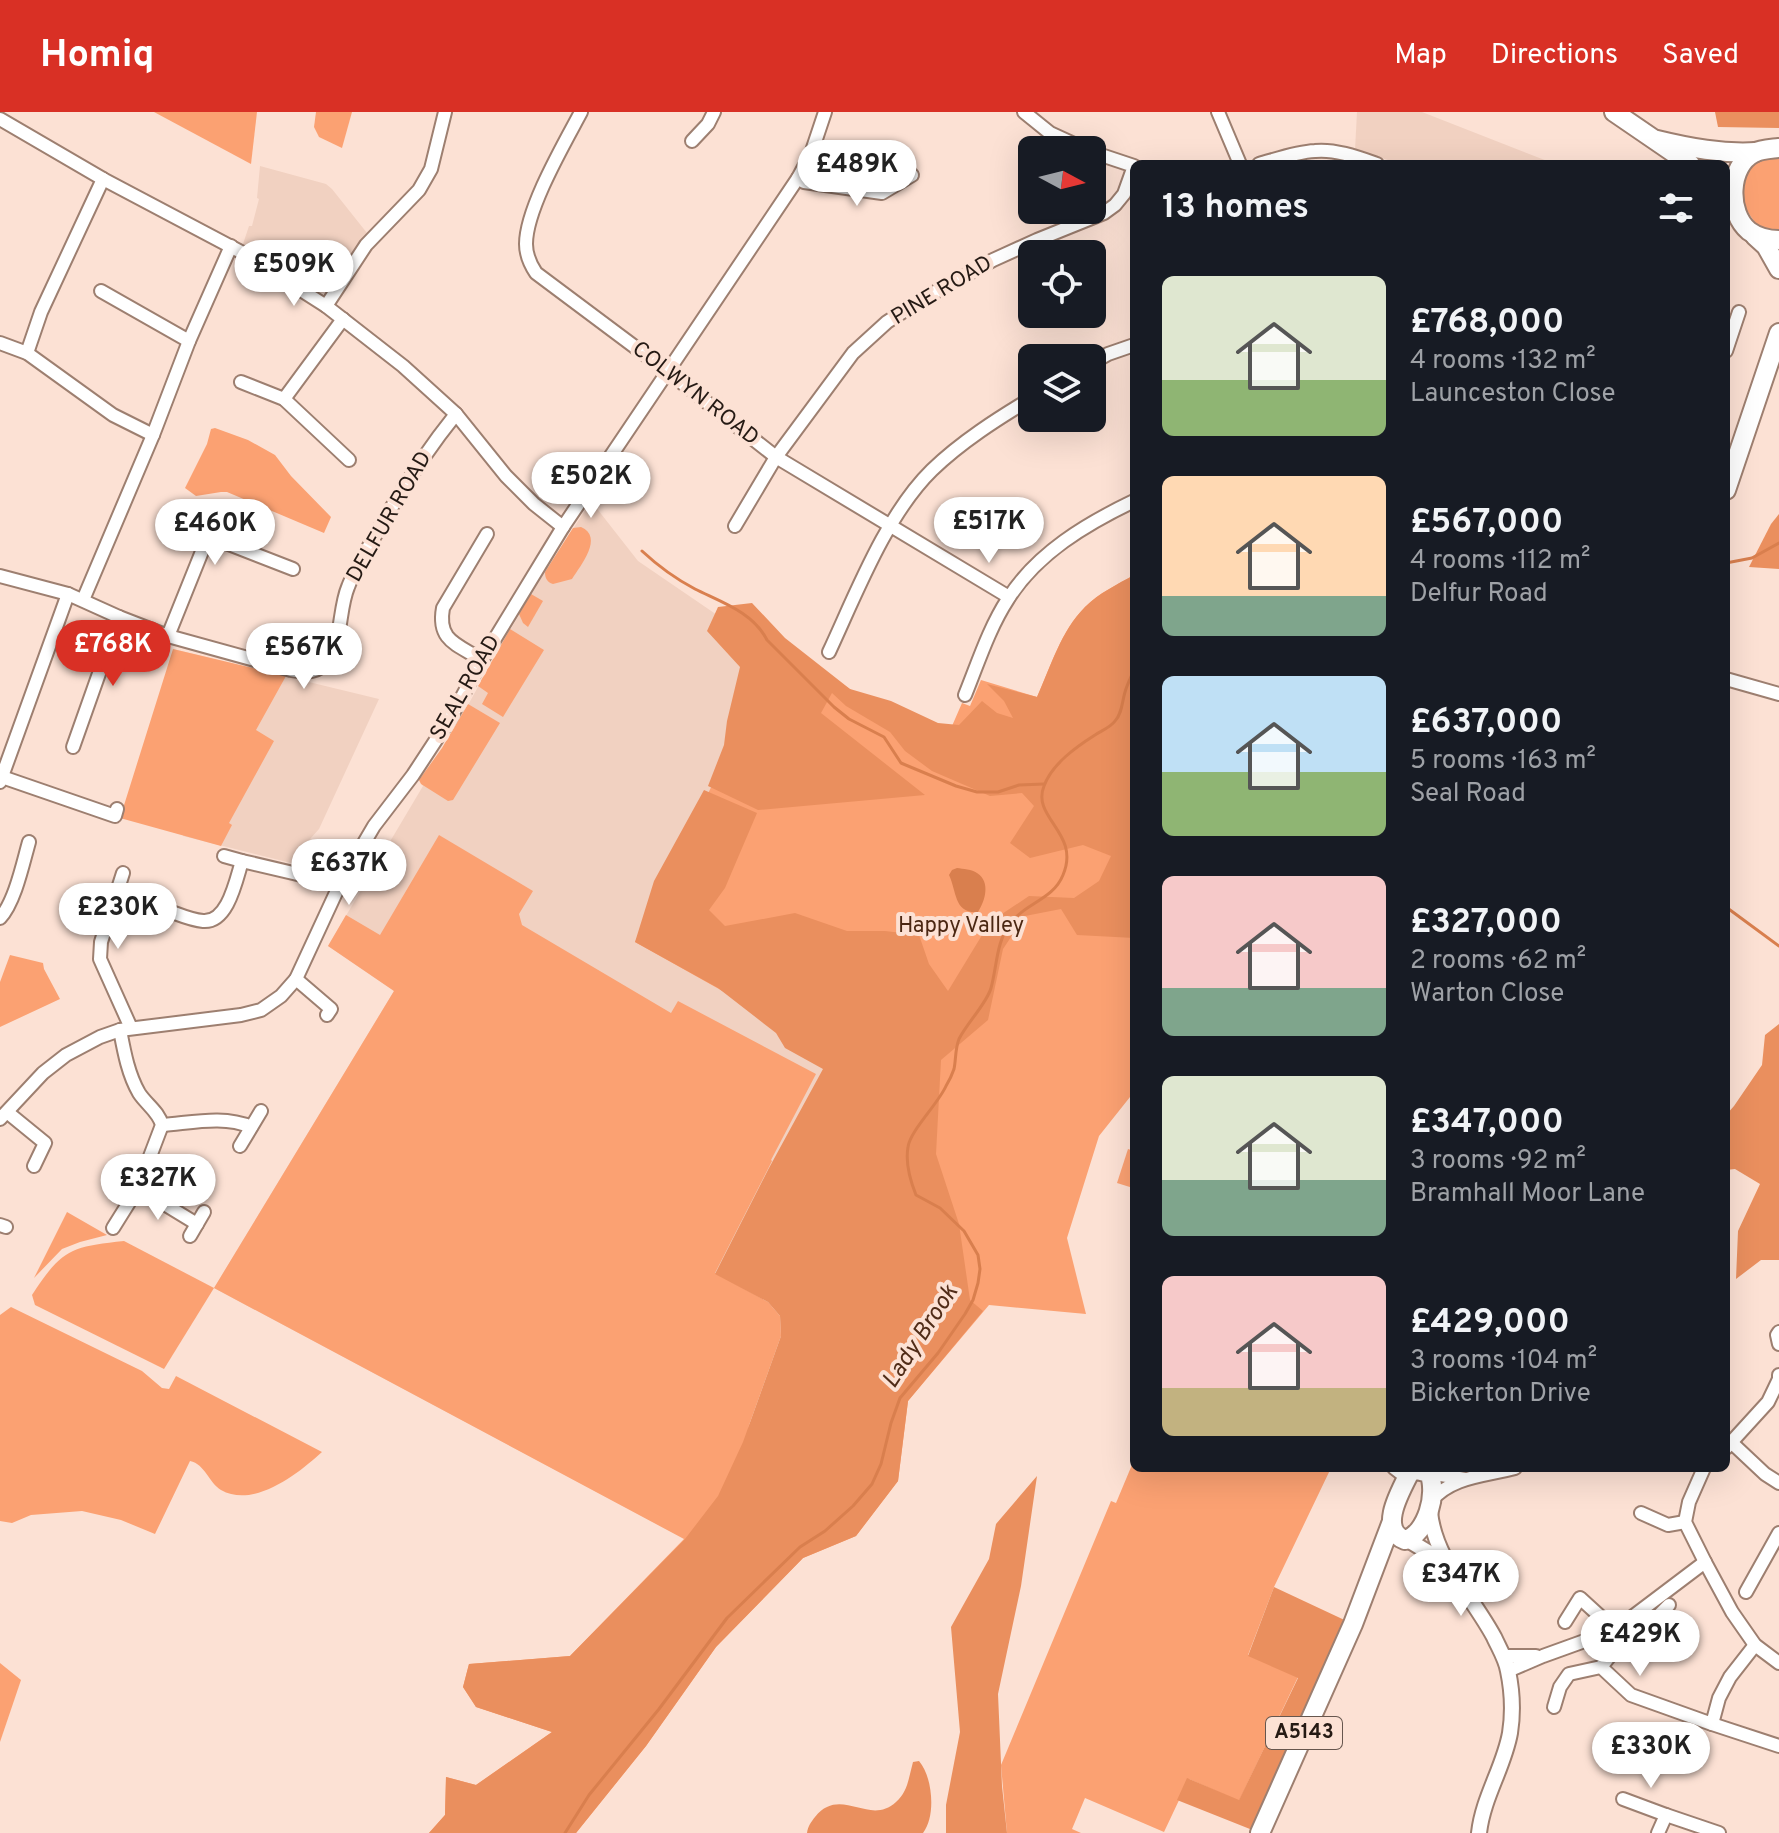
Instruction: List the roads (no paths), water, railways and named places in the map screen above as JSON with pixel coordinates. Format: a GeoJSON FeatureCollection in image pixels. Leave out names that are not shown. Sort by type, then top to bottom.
{"type":"FeatureCollection","features":[{"type":"Feature","properties":{"kind":"main road"},"geometry":{"type":"LineString","coordinates":[[1614,112],[1686,159],[1715,151],[1756,152],[1779,148]]}},
{"type":"Feature","properties":{"kind":"main road"},"geometry":{"type":"LineString","coordinates":[[1756,152],[1747,158],[1736,176],[1734,199],[1738,216],[1766,246],[1779,269]]}},
{"type":"Feature","properties":{"kind":"main road"},"geometry":{"type":"LineString","coordinates":[[1738,216],[1762,237],[1779,240]]}},
{"type":"Feature","properties":{"kind":"main road"},"geometry":{"type":"LineString","coordinates":[[1730,478],[1779,333]]}},
{"type":"Feature","properties":{"kind":"main road"},"geometry":{"type":"LineString","coordinates":[[1414,1472],[1392,1514],[1394,1533],[1406,1540],[1415,1536],[1422,1527],[1433,1491],[1433,1481],[1417,1472]]}},
{"type":"Feature","properties":{"kind":"main road","name":"A5143"},"geometry":{"type":"LineString","coordinates":[[1260,1833],[1349,1633],[1391,1524]]}},
{"type":"Feature","properties":{"kind":"main road","name":"A5143"},"geometry":{"type":"LineString","coordinates":[[1349,1633],[1387,1560],[1406,1540]]}},
{"type":"Feature","properties":{"kind":"street"},"geometry":{"type":"LineString","coordinates":[[326,306],[366,245],[419,190],[431,169],[445,112]]}},
{"type":"Feature","properties":{"kind":"street","name":"COLWYN ROAD"},"geometry":{"type":"LineString","coordinates":[[581,112],[538,197],[527,236],[527,255],[536,273],[776,457],[1009,597]]}},
{"type":"Feature","properties":{"kind":"street"},"geometry":{"type":"LineString","coordinates":[[692,141],[708,124],[714,112]]}},
{"type":"Feature","properties":{"kind":"street","name":"SEAL ROAD"},"geometry":{"type":"LineString","coordinates":[[4,1116],[24,1091],[66,1055],[126,1029],[261,1010],[281,996],[296,979],[340,884],[374,826],[413,775],[451,717],[563,527],[798,178],[811,154],[825,112]]}},
{"type":"Feature","properties":{"kind":"street"},"geometry":{"type":"LineString","coordinates":[[1024,112],[1057,136]]}},
{"type":"Feature","properties":{"kind":"street"},"geometry":{"type":"LineString","coordinates":[[1218,112],[1238,160]]}},
{"type":"Feature","properties":{"kind":"street"},"geometry":{"type":"LineString","coordinates":[[0,119],[103,179],[231,246],[326,306],[403,366],[456,414],[506,476],[563,527]]}},
{"type":"Feature","properties":{"kind":"street"},"geometry":{"type":"LineString","coordinates":[[1276,160],[1313,151],[1344,154],[1364,160]]}},
{"type":"Feature","properties":{"kind":"street"},"geometry":{"type":"LineString","coordinates":[[1106,156],[1130,165]]}},
{"type":"Feature","properties":{"kind":"street"},"geometry":{"type":"LineString","coordinates":[[798,178],[804,182],[882,193],[912,175]]}},
{"type":"Feature","properties":{"kind":"street","name":"PINE ROAD"},"geometry":{"type":"LineString","coordinates":[[735,526],[776,457],[853,353],[887,322],[993,260],[1104,213],[1124,194],[1130,177]]}},
{"type":"Feature","properties":{"kind":"street"},"geometry":{"type":"LineString","coordinates":[[27,353],[41,312],[103,179]]}},
{"type":"Feature","properties":{"kind":"street"},"geometry":{"type":"LineString","coordinates":[[83,600],[231,246]]}},
{"type":"Feature","properties":{"kind":"street"},"geometry":{"type":"LineString","coordinates":[[101,291],[189,341]]}},
{"type":"Feature","properties":{"kind":"street"},"geometry":{"type":"LineString","coordinates":[[1730,339],[1739,312]]}},
{"type":"Feature","properties":{"kind":"street"},"geometry":{"type":"LineString","coordinates":[[284,399],[343,319]]}},
{"type":"Feature","properties":{"kind":"street"},"geometry":{"type":"LineString","coordinates":[[0,343],[27,353],[113,415],[153,435]]}},
{"type":"Feature","properties":{"kind":"street"},"geometry":{"type":"LineString","coordinates":[[1106,355],[1130,346]]}},
{"type":"Feature","properties":{"kind":"street"},"geometry":{"type":"LineString","coordinates":[[241,382],[284,399],[349,460]]}},
{"type":"Feature","properties":{"kind":"street"},"geometry":{"type":"LineString","coordinates":[[829,652],[889,527],[930,472],[1018,407]]}},
{"type":"Feature","properties":{"kind":"street","name":"DELFUR ROAD"},"geometry":{"type":"LineString","coordinates":[[0,576],[68,594],[168,636],[304,673],[314,671],[324,666],[331,656],[346,591],[355,571],[409,478],[456,414]]}},
{"type":"Feature","properties":{"kind":"street"},"geometry":{"type":"LineString","coordinates":[[965,695],[1009,597],[1027,575],[1058,546],[1095,521],[1130,503]]}},
{"type":"Feature","properties":{"kind":"street"},"geometry":{"type":"LineString","coordinates":[[482,660],[446,637],[441,619],[443,608],[487,534]]}},
{"type":"Feature","properties":{"kind":"street"},"geometry":{"type":"LineString","coordinates":[[168,636],[205,544],[221,541],[293,569]]}},
{"type":"Feature","properties":{"kind":"street"},"geometry":{"type":"LineString","coordinates":[[68,594],[1,779],[115,816],[117,809]]}},
{"type":"Feature","properties":{"kind":"street"},"geometry":{"type":"LineString","coordinates":[[89,745],[74,744],[119,617]]}},
{"type":"Feature","properties":{"kind":"street"},"geometry":{"type":"LineString","coordinates":[[1730,680],[1779,694]]}},
{"type":"Feature","properties":{"kind":"street"},"geometry":{"type":"LineString","coordinates":[[0,918],[11,900],[29,842]]}},
{"type":"Feature","properties":{"kind":"street"},"geometry":{"type":"LineString","coordinates":[[224,856],[340,884]]}},
{"type":"Feature","properties":{"kind":"street"},"geometry":{"type":"LineString","coordinates":[[160,908],[205,922],[217,919],[224,910],[242,861]]}},
{"type":"Feature","properties":{"kind":"street"},"geometry":{"type":"LineString","coordinates":[[113,1228],[138,1188],[162,1125],[133,1080],[124,1052],[126,1029],[100,959],[101,942],[123,873]]}},
{"type":"Feature","properties":{"kind":"street"},"geometry":{"type":"LineString","coordinates":[[296,979],[331,1009],[327,1015]]}},
{"type":"Feature","properties":{"kind":"street"},"geometry":{"type":"LineString","coordinates":[[240,1146],[261,1111]]}},
{"type":"Feature","properties":{"kind":"street"},"geometry":{"type":"LineString","coordinates":[[4,1116],[45,1143],[34,1166]]}},
{"type":"Feature","properties":{"kind":"street"},"geometry":{"type":"LineString","coordinates":[[162,1125],[219,1120],[251,1127]]}},
{"type":"Feature","properties":{"kind":"street"},"geometry":{"type":"LineString","coordinates":[[138,1188],[194,1230],[204,1212]]}},
{"type":"Feature","properties":{"kind":"street"},"geometry":{"type":"LineString","coordinates":[[1779,1332],[1779,1344]]}},
{"type":"Feature","properties":{"kind":"street"},"geometry":{"type":"LineString","coordinates":[[1730,1445],[1768,1402],[1779,1375]]}},
{"type":"Feature","properties":{"kind":"street"},"geometry":{"type":"LineString","coordinates":[[1730,1447],[1779,1483]]}},
{"type":"Feature","properties":{"kind":"street"},"geometry":{"type":"LineString","coordinates":[[1421,1472],[1465,1479]]}},
{"type":"Feature","properties":{"kind":"street"},"geometry":{"type":"LineString","coordinates":[[1479,1833],[1484,1807],[1510,1733],[1508,1671],[1481,1614],[1446,1563],[1432,1529],[1430,1504],[1439,1492],[1465,1479],[1497,1472]]}},
{"type":"Feature","properties":{"kind":"street"},"geometry":{"type":"LineString","coordinates":[[1702,1472],[1689,1502],[1685,1522],[1732,1612],[1755,1645],[1779,1663]]}},
{"type":"Feature","properties":{"kind":"street"},"geometry":{"type":"LineString","coordinates":[[1641,1513],[1668,1525],[1685,1522]]}},
{"type":"Feature","properties":{"kind":"street"},"geometry":{"type":"LineString","coordinates":[[1746,1592],[1779,1533]]}},
{"type":"Feature","properties":{"kind":"street"},"geometry":{"type":"LineString","coordinates":[[1406,1540],[1446,1563]]}},
{"type":"Feature","properties":{"kind":"street"},"geometry":{"type":"LineString","coordinates":[[1508,1671],[1615,1630],[1705,1562]]}},
{"type":"Feature","properties":{"kind":"street"},"geometry":{"type":"LineString","coordinates":[[1565,1622],[1580,1598],[1615,1630]]}},
{"type":"Feature","properties":{"kind":"street"},"geometry":{"type":"LineString","coordinates":[[1554,1707],[1560,1687],[1569,1674],[1601,1667],[1609,1657],[1613,1644],[1650,1624],[1669,1605]]}},
{"type":"Feature","properties":{"kind":"street"},"geometry":{"type":"LineString","coordinates":[[1712,1724],[1724,1687],[1755,1645]]}},
{"type":"Feature","properties":{"kind":"street"},"geometry":{"type":"LineString","coordinates":[[1503,1656],[1543,1656]]}},
{"type":"Feature","properties":{"kind":"street"},"geometry":{"type":"LineString","coordinates":[[1601,1667],[1631,1695],[1779,1746]]}},
{"type":"Feature","properties":{"kind":"street"},"geometry":{"type":"LineString","coordinates":[[1623,1799],[1719,1833]]}},
{"type":"Feature","properties":{"kind":"street"},"geometry":{"type":"LineString","coordinates":[[1658,1833],[1666,1815]]}},
{"type":"Feature","properties":{"kind":"waterway","name":"Lady Brook"},"geometry":{"type":"LineString","coordinates":[[1730,562],[1752,558],[1779,543]]}},
{"type":"Feature","properties":{"kind":"waterway"},"geometry":{"type":"LineString","coordinates":[[642,551],[681,581],[726,603],[754,622],[767,640],[834,707],[849,719],[884,737],[901,763],[977,792],[998,792],[1019,785],[1044,784]]}},
{"type":"Feature","properties":{"kind":"waterway","name":"Lady Brook"},"geometry":{"type":"LineString","coordinates":[[565,1833],[589,1795],[727,1618],[800,1547],[825,1531],[853,1506],[872,1484],[900,1398],[938,1353],[973,1300],[980,1269],[978,1255],[964,1231],[940,1208],[916,1195],[909,1172],[908,1147],[948,1082],[954,1069],[959,1039],[989,994],[1005,931],[1023,911],[1053,890],[1063,875],[1066,848],[1044,808],[1044,786],[1065,757],[1117,718],[1130,680]]}},
{"type":"Feature","properties":{"kind":"waterway"},"geometry":{"type":"LineString","coordinates":[[1730,910],[1779,946]]}},
{"type":"Feature","properties":{"kind":"park label","name":"Happy Valley"},"geometry":{"type":"Point","coordinates":[961,926]}}]}
